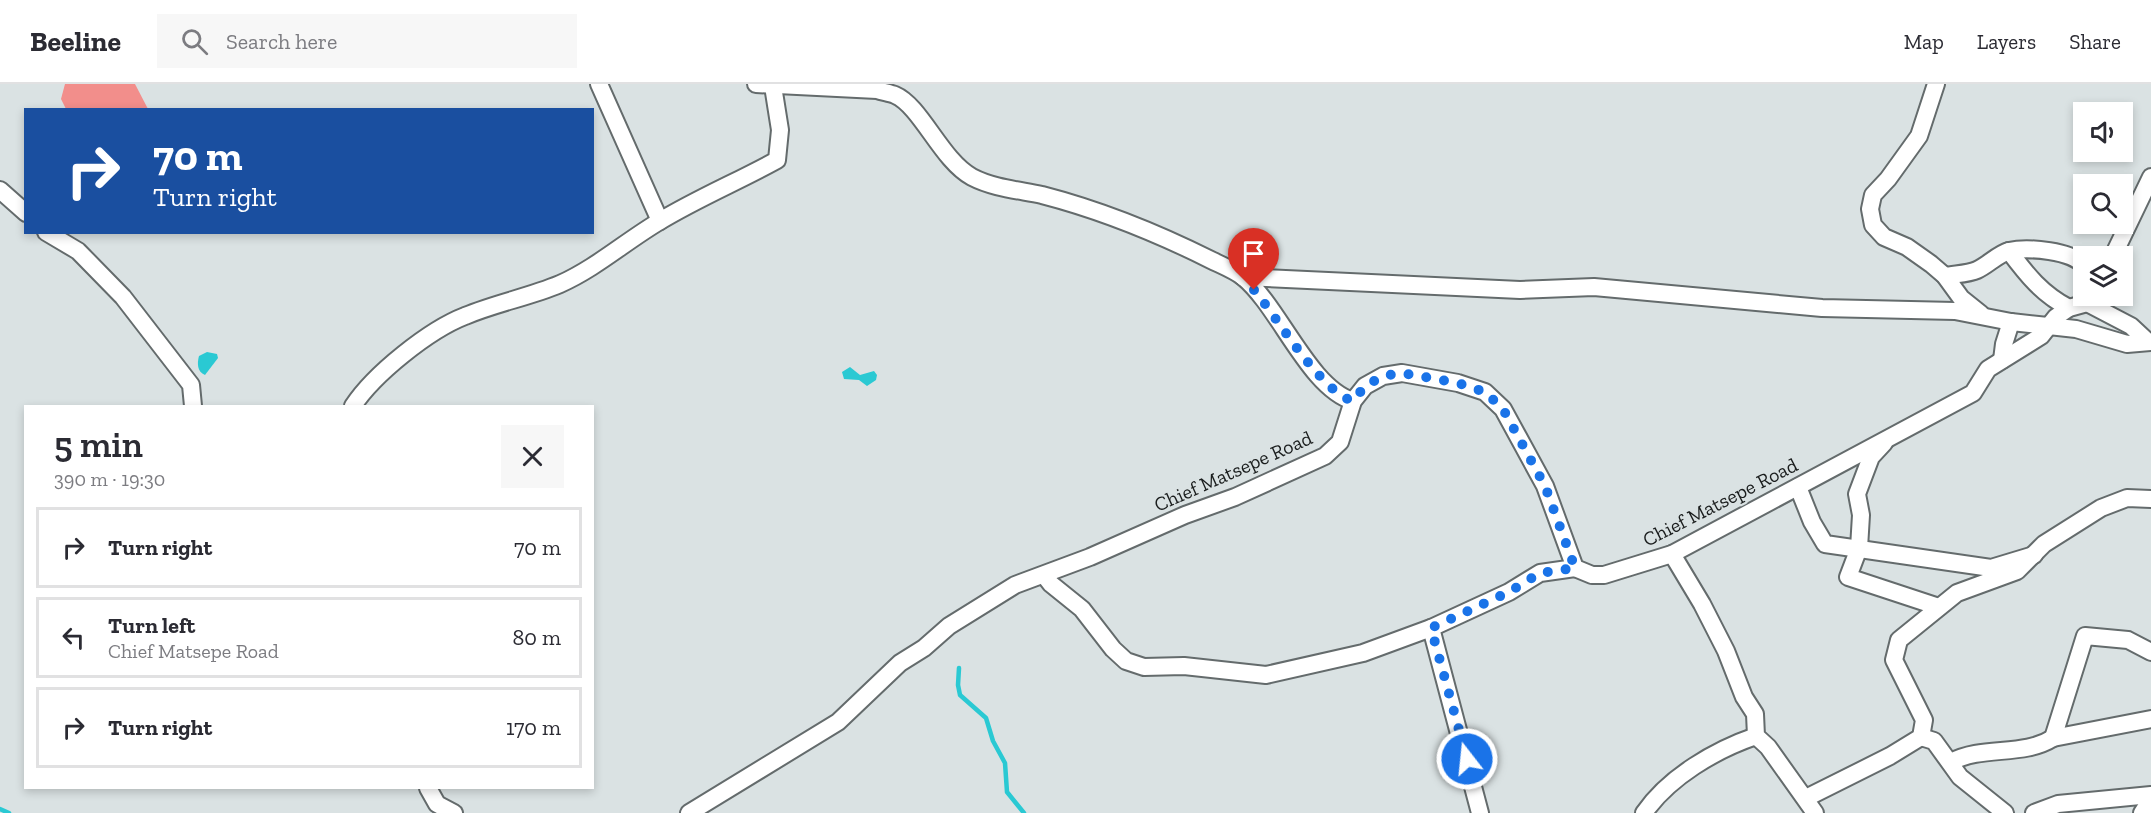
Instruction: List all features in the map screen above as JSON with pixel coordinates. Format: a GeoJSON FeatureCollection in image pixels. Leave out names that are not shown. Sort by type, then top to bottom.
{"type":"FeatureCollection","features":[{"type":"Feature","properties":{"kind":"street"},"geometry":{"type":"LineString","coordinates":[[599,84],[660,221]]}},
{"type":"Feature","properties":{"kind":"street"},"geometry":{"type":"LineString","coordinates":[[756,84],[877,90],[896,95],[908,104],[958,168],[972,177],[991,185],[1043,196],[1166,237],[1243,277],[1276,316],[1309,364],[1335,393],[1353,401]]}},
{"type":"Feature","properties":{"kind":"street"},"geometry":{"type":"LineString","coordinates":[[1936,84],[1919,136],[1888,179],[1873,195],[1870,209],[1873,225],[1884,237],[1907,248],[1945,276],[1961,298],[1983,317]]}},
{"type":"Feature","properties":{"kind":"street"},"geometry":{"type":"LineString","coordinates":[[354,405],[366,387],[383,370],[440,329],[464,316],[561,284],[611,255],[660,221],[777,160],[780,130],[773,86]]}},
{"type":"Feature","properties":{"kind":"street"},"geometry":{"type":"LineString","coordinates":[[2118,246],[2151,177]]}},
{"type":"Feature","properties":{"kind":"street"},"geometry":{"type":"LineString","coordinates":[[0,190],[24,211]]}},
{"type":"Feature","properties":{"kind":"street"},"geometry":{"type":"LineString","coordinates":[[49,234],[84,257],[123,297],[190,385],[193,405]]}},
{"type":"Feature","properties":{"kind":"street"},"geometry":{"type":"LineString","coordinates":[[1945,276],[1976,270],[2009,251],[2049,250],[2073,258]]}},
{"type":"Feature","properties":{"kind":"street"},"geometry":{"type":"LineString","coordinates":[[2009,251],[2048,297],[2069,308],[2073,306]]}},
{"type":"Feature","properties":{"kind":"street"},"geometry":{"type":"LineString","coordinates":[[1243,277],[1520,290],[1594,287],[1822,308],[1955,311],[2011,322],[2076,329],[2127,344],[2149,342]]}},
{"type":"Feature","properties":{"kind":"street"},"geometry":{"type":"LineString","coordinates":[[2100,306],[2131,326],[2149,342]]}},
{"type":"Feature","properties":{"kind":"street","name":"Chief Matsepe Road"},"geometry":{"type":"LineString","coordinates":[[689,813],[838,722],[900,663],[924,648],[949,626],[1016,585],[1185,515],[1235,497],[1325,456],[1340,442],[1353,401],[1365,386],[1383,376],[1402,373],[1447,381],[1485,392],[1503,409],[1545,486],[1575,568],[1592,576],[1672,554],[1973,393],[1988,369],[2041,336],[2048,326],[2069,308]]}},
{"type":"Feature","properties":{"kind":"street"},"geometry":{"type":"LineString","coordinates":[[2002,360],[2011,322]]}},
{"type":"Feature","properties":{"kind":"street"},"geometry":{"type":"LineString","coordinates":[[1889,438],[1871,457],[1857,494],[1861,515],[1859,548],[1848,577],[1939,607]]}},
{"type":"Feature","properties":{"kind":"street"},"geometry":{"type":"LineString","coordinates":[[1798,487],[1812,522],[1825,544],[1991,568],[2035,554]]}},
{"type":"Feature","properties":{"kind":"street"},"geometry":{"type":"LineString","coordinates":[[1806,798],[1890,756],[1921,737],[1924,720],[1894,660],[1899,640],[1957,593],[2016,571],[2044,544],[2101,508],[2127,498],[2151,499]]}},
{"type":"Feature","properties":{"kind":"street"},"geometry":{"type":"LineString","coordinates":[[1672,554],[1726,651],[1744,697],[1755,714],[1756,736],[1768,747],[1815,813]]}},
{"type":"Feature","properties":{"kind":"street"},"geometry":{"type":"LineString","coordinates":[[1044,575],[1051,584],[1082,609],[1126,661],[1144,667],[1184,666],[1266,675],[1363,653],[1431,628],[1509,592],[1540,573],[1575,568]]}},
{"type":"Feature","properties":{"kind":"street"},"geometry":{"type":"LineString","coordinates":[[1431,628],[1480,813]]}},
{"type":"Feature","properties":{"kind":"street"},"geometry":{"type":"LineString","coordinates":[[2053,738],[2085,636],[2128,640],[2151,652]]}},
{"type":"Feature","properties":{"kind":"street"},"geometry":{"type":"LineString","coordinates":[[1951,762],[1982,753],[2040,746],[2053,738],[2151,719]]}},
{"type":"Feature","properties":{"kind":"street"},"geometry":{"type":"LineString","coordinates":[[1644,813],[1652,802],[1688,770],[1732,744],[1756,736]]}},
{"type":"Feature","properties":{"kind":"street"},"geometry":{"type":"LineString","coordinates":[[1921,737],[1934,741],[1960,777],[2005,813]]}},
{"type":"Feature","properties":{"kind":"street"},"geometry":{"type":"LineString","coordinates":[[428,789],[435,809],[454,813]]}},
{"type":"Feature","properties":{"kind":"street"},"geometry":{"type":"LineString","coordinates":[[2034,813],[2058,804],[2151,795]]}},
{"type":"Feature","properties":{"kind":"street"},"geometry":{"type":"LineString","coordinates":[[2142,813],[2151,799]]}},
{"type":"Feature","properties":{"kind":"shaded area"},"geometry":{"type":"Polygon","coordinates":[[[65,84],[135,84],[147,108],[66,108],[61,99],[65,84]]]}},
{"type":"Feature","properties":{"kind":"water"},"geometry":{"type":"Polygon","coordinates":[[[207,352],[217,354],[218,358],[205,375],[199,370],[198,362],[199,356],[207,352]]]}},
{"type":"Feature","properties":{"kind":"water"},"geometry":{"type":"Polygon","coordinates":[[[850,367],[860,375],[874,371],[877,375],[876,380],[867,386],[859,380],[844,379],[842,372],[850,367]]]}},
{"type":"Feature","properties":{"kind":"waterway"},"geometry":{"type":"LineString","coordinates":[[959,668],[960,695],[986,718],[993,741],[1005,763],[1007,792],[1024,813]]}},
{"type":"Feature","properties":{"kind":"waterway"},"geometry":{"type":"LineString","coordinates":[[0,809],[9,813]]}},
{"type":"Feature","properties":{"kind":"route"},"geometry":{"type":"LineString","coordinates":[[1254,290],[1276,316],[1309,364],[1335,393],[1346,399],[1353,401],[1365,386],[1383,376],[1402,373],[1458,383],[1485,392],[1503,409],[1545,486],[1575,568],[1540,573],[1509,592],[1431,628],[1467,759]]}}]}
